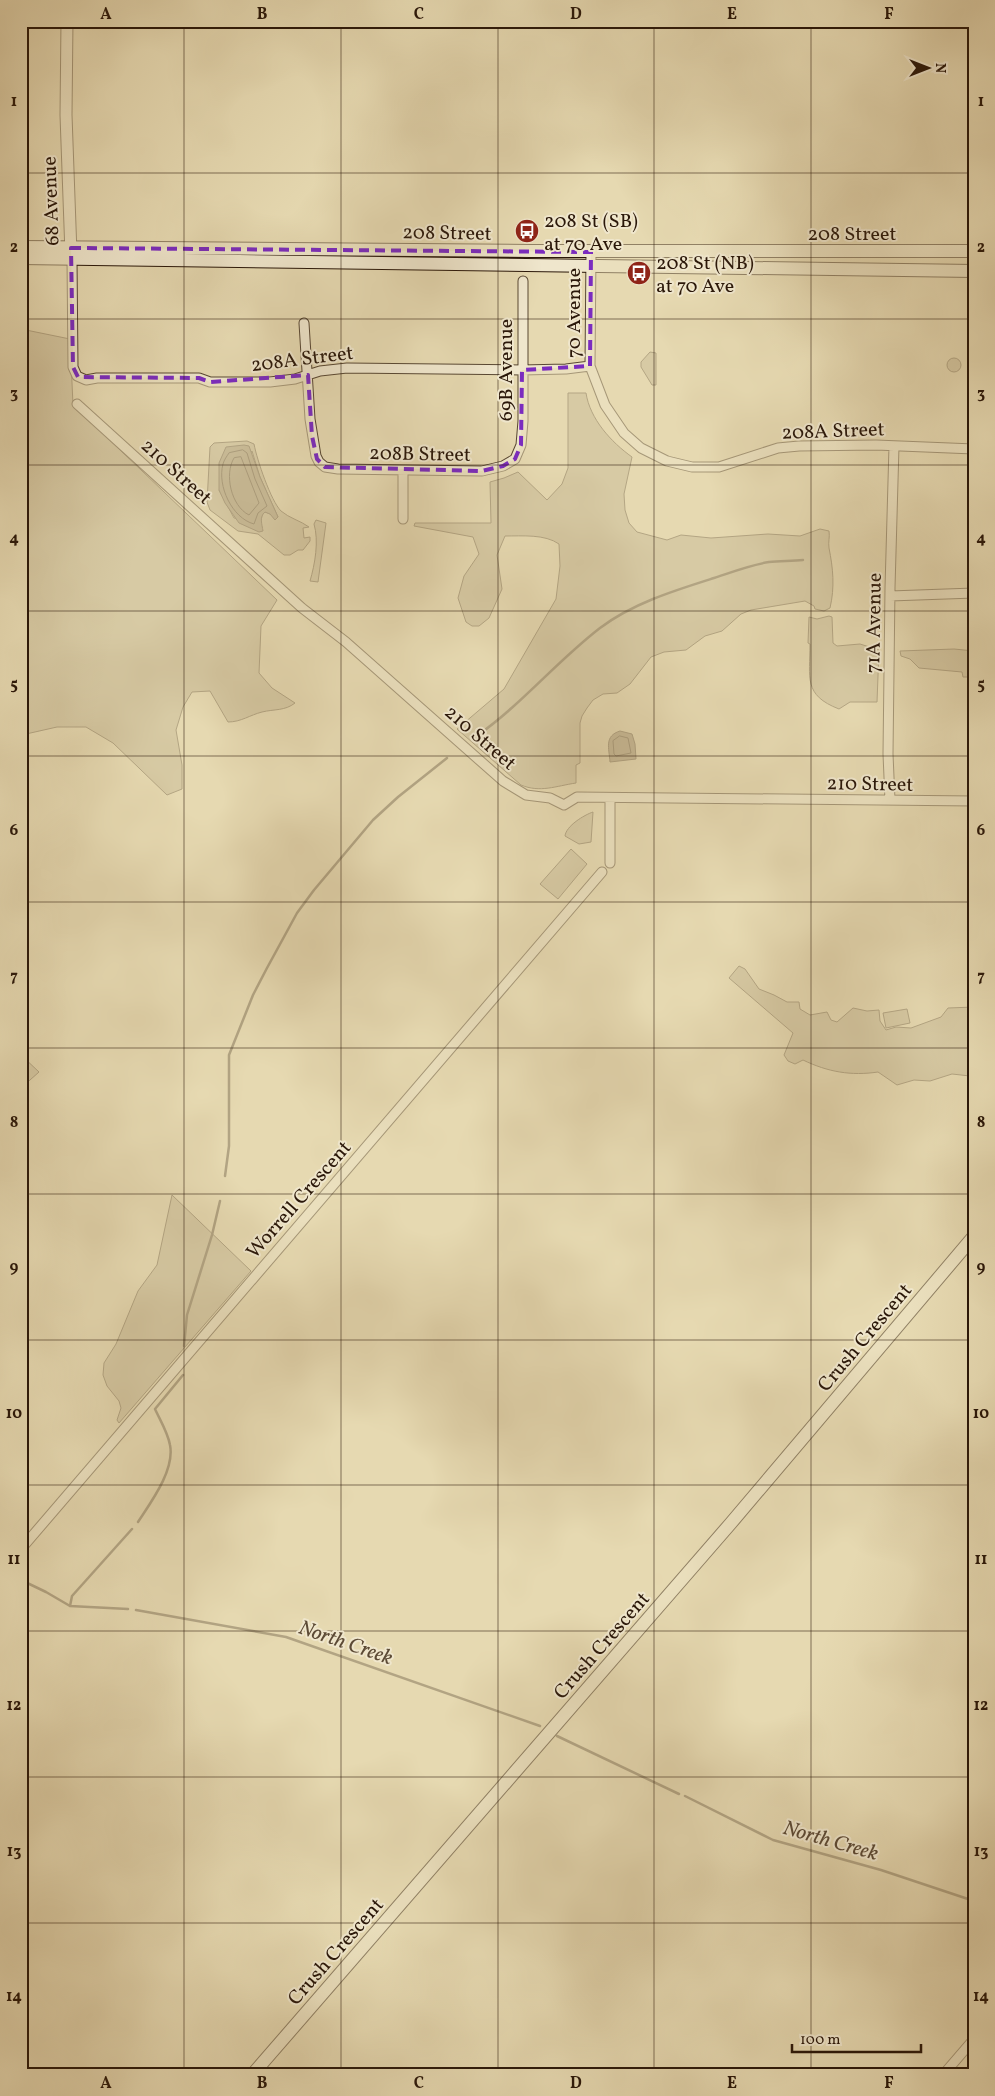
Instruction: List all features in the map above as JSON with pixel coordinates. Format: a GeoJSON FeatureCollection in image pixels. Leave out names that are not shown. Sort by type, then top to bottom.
{"type":"FeatureCollection","features":[{"type":"Feature","properties":{"kind":"main road"},"geometry":{"type":"LineString","coordinates":[[21,247],[71,253]]}},
{"type":"Feature","properties":{"kind":"main road","name":"208 Street"},"geometry":{"type":"LineString","coordinates":[[71,253],[974,251]]}},
{"type":"Feature","properties":{"kind":"main road"},"geometry":{"type":"LineString","coordinates":[[21,258],[71,253]]}},
{"type":"Feature","properties":{"kind":"main road","name":"208 Street"},"geometry":{"type":"LineString","coordinates":[[71,253],[591,265],[974,270]]}},
{"type":"Feature","properties":{"kind":"main road","name":"Crush Crescent"},"geometry":{"type":"LineString","coordinates":[[252,2075],[731,1523],[974,1236]]}},
{"type":"Feature","properties":{"kind":"street","name":"68 Avenue"},"geometry":{"type":"LineString","coordinates":[[67,21],[66,114],[74,367],[78,377]]}},
{"type":"Feature","properties":{"kind":"street","name":"70 Avenue"},"geometry":{"type":"LineString","coordinates":[[591,252],[590,366],[604,405],[624,433],[640,448]]}},
{"type":"Feature","properties":{"kind":"street","name":"69B Avenue"},"geometry":{"type":"LineString","coordinates":[[515,458],[520,445],[522,421],[523,281]]}},
{"type":"Feature","properties":{"kind":"street"},"geometry":{"type":"LineString","coordinates":[[304,323],[308,374]]}},
{"type":"Feature","properties":{"kind":"street","name":"208A Street"},"geometry":{"type":"LineString","coordinates":[[78,377],[86,380],[97,378],[200,378],[210,382],[263,382],[295,379],[308,374],[347,368],[522,370],[566,369],[590,366]]}},
{"type":"Feature","properties":{"kind":"street","name":"208B Street"},"geometry":{"type":"LineString","coordinates":[[308,374],[312,436],[317,459],[322,465],[333,469],[482,471],[503,466],[515,458]]}},
{"type":"Feature","properties":{"kind":"street","name":"210 Street"},"geometry":{"type":"LineString","coordinates":[[77,404],[302,608],[346,642],[514,789],[526,795],[550,798],[564,805],[577,797],[974,802]]}},
{"type":"Feature","properties":{"kind":"street","name":"208A Street"},"geometry":{"type":"LineString","coordinates":[[640,448],[667,461],[692,467],[719,467],[785,447],[894,446],[974,449]]}},
{"type":"Feature","properties":{"kind":"street","name":"71A Avenue"},"geometry":{"type":"LineString","coordinates":[[890,800],[888,754],[894,446]]}},
{"type":"Feature","properties":{"kind":"street"},"geometry":{"type":"LineString","coordinates":[[402,470],[403,519]]}},
{"type":"Feature","properties":{"kind":"street"},"geometry":{"type":"LineString","coordinates":[[890,596],[974,593]]}},
{"type":"Feature","properties":{"kind":"street"},"geometry":{"type":"LineString","coordinates":[[610,798],[610,863]]}},
{"type":"Feature","properties":{"kind":"street","name":"Worrell Crescent"},"geometry":{"type":"LineString","coordinates":[[21,1549],[602,872]]}},
{"type":"Feature","properties":{"kind":"street"},"geometry":{"type":"LineString","coordinates":[[943,2075],[974,2039]]}},
{"type":"Feature","properties":{"kind":"highlighted area"},"geometry":{"type":"Polygon","coordinates":[[[71,248],[591,252],[590,366],[522,370],[521,445],[515,459],[503,466],[482,471],[325,467],[317,459],[312,436],[308,375],[210,382],[199,378],[78,377],[73,367],[71,248]]]}},
{"type":"Feature","properties":{"kind":"shaded area"},"geometry":{"type":"Polygon","coordinates":[[[21,329],[70,339],[73,405],[277,600],[261,626],[259,673],[272,688],[295,703],[283,709],[262,712],[241,720],[228,722],[210,691],[192,692],[183,707],[176,730],[182,765],[182,789],[167,795],[113,743],[86,727],[57,727],[26,734],[21,738],[21,329]]]}},
{"type":"Feature","properties":{"kind":"shaded area"},"geometry":{"type":"Polygon","coordinates":[[[650,352],[656,353],[656,385],[652,385],[641,367],[641,362],[650,352]]]}},
{"type":"Feature","properties":{"kind":"shaded area"},"geometry":{"type":"Polygon","coordinates":[[[951,358],[957,358],[961,365],[957,372],[951,372],[947,368],[947,362],[951,358]]]}},
{"type":"Feature","properties":{"kind":"shaded area"},"geometry":{"type":"Polygon","coordinates":[[[568,393],[586,393],[588,403],[597,421],[609,437],[632,457],[624,494],[625,510],[629,523],[637,532],[667,540],[681,535],[711,538],[768,534],[800,536],[820,529],[829,531],[833,593],[830,608],[824,611],[815,609],[814,606],[805,601],[751,610],[741,614],[722,631],[705,636],[686,650],[664,652],[651,657],[630,684],[617,693],[603,694],[593,700],[582,716],[580,723],[580,763],[576,765],[576,783],[548,788],[535,788],[521,785],[457,729],[504,689],[556,599],[560,566],[559,544],[540,537],[505,536],[497,555],[502,589],[489,618],[479,626],[472,626],[466,622],[458,598],[464,576],[479,554],[473,537],[414,526],[415,523],[491,523],[490,482],[518,472],[547,500],[562,484],[568,468],[568,393]]]}},
{"type":"Feature","properties":{"kind":"shaded area"},"geometry":{"type":"Polygon","coordinates":[[[247,441],[254,444],[265,480],[277,506],[284,513],[309,527],[303,528],[304,538],[310,537],[310,541],[303,550],[298,550],[290,555],[284,555],[258,534],[238,531],[210,510],[207,502],[210,447],[214,443],[247,441]],[[252,451],[219,490],[234,518],[261,521],[262,515],[265,512],[278,517],[260,477],[252,451]]]}},
{"type":"Feature","properties":{"kind":"shaded area"},"geometry":{"type":"Polygon","coordinates":[[[316,520],[326,523],[318,582],[310,581],[316,552],[314,524],[316,520]]]}},
{"type":"Feature","properties":{"kind":"shaded area"},"geometry":{"type":"Polygon","coordinates":[[[809,617],[817,619],[832,617],[833,643],[837,646],[860,644],[879,650],[877,702],[850,702],[839,709],[827,704],[814,691],[810,676],[809,617]]]}},
{"type":"Feature","properties":{"kind":"shaded area"},"geometry":{"type":"Polygon","coordinates":[[[954,649],[974,651],[974,677],[963,677],[962,672],[919,668],[910,659],[901,656],[900,651],[954,649]]]}},
{"type":"Feature","properties":{"kind":"shaded area"},"geometry":{"type":"Polygon","coordinates":[[[593,812],[591,842],[579,844],[565,836],[569,828],[580,818],[593,812]]]}},
{"type":"Feature","properties":{"kind":"shaded area"},"geometry":{"type":"Polygon","coordinates":[[[571,849],[587,864],[558,899],[540,884],[571,849]]]}},
{"type":"Feature","properties":{"kind":"shaded area"},"geometry":{"type":"Polygon","coordinates":[[[739,966],[745,969],[759,989],[787,1002],[799,1002],[800,1009],[810,1015],[827,1012],[831,1020],[837,1022],[853,1008],[867,1011],[879,1010],[880,1021],[886,1030],[896,1027],[911,1028],[941,1017],[948,1008],[974,1007],[974,1075],[952,1074],[930,1081],[914,1080],[897,1085],[878,1072],[858,1074],[840,1072],[821,1068],[803,1060],[795,1064],[788,1061],[784,1055],[793,1033],[729,978],[739,966]]]}},
{"type":"Feature","properties":{"kind":"shaded area"},"geometry":{"type":"Polygon","coordinates":[[[907,1009],[910,1023],[886,1028],[883,1013],[907,1009]]]}},
{"type":"Feature","properties":{"kind":"shaded area"},"geometry":{"type":"Polygon","coordinates":[[[21,1055],[39,1072],[21,1088],[21,1055]]]}},
{"type":"Feature","properties":{"kind":"shaded area"},"geometry":{"type":"Polygon","coordinates":[[[172,1195],[251,1271],[119,1423],[117,1420],[121,1408],[119,1401],[107,1386],[103,1375],[104,1363],[116,1344],[138,1291],[157,1265],[172,1195]]]}},
{"type":"Feature","properties":{"kind":"water"},"geometry":{"type":"Polygon","coordinates":[[[249,446],[260,477],[278,517],[275,520],[270,514],[265,512],[261,518],[263,531],[259,532],[239,523],[225,503],[219,490],[219,463],[226,447],[249,446]]]}},
{"type":"Feature","properties":{"kind":"water"},"geometry":{"type":"Polygon","coordinates":[[[620,731],[632,734],[636,759],[610,762],[610,739],[615,733],[620,731]]]}},
{"type":"Feature","properties":{"kind":"waterway"},"geometry":{"type":"LineString","coordinates":[[478,735],[510,710],[584,641],[626,611],[670,593],[748,567],[769,562],[803,560]]}},
{"type":"Feature","properties":{"kind":"waterway"},"geometry":{"type":"LineString","coordinates":[[225,1176],[229,1146],[229,1055],[253,995],[267,968],[297,913],[373,820],[398,797],[447,758]]}},
{"type":"Feature","properties":{"kind":"waterway"},"geometry":{"type":"LineString","coordinates":[[184,1346],[187,1315],[212,1235],[220,1201]]}},
{"type":"Feature","properties":{"kind":"waterway"},"geometry":{"type":"LineString","coordinates":[[138,1522],[166,1475],[171,1455],[168,1436],[155,1409],[183,1375]]}},
{"type":"Feature","properties":{"kind":"waterway"},"geometry":{"type":"LineString","coordinates":[[70,1606],[72,1596],[132,1529]]}},
{"type":"Feature","properties":{"kind":"waterway","name":"North Creek"},"geometry":{"type":"LineString","coordinates":[[21,1580],[70,1606],[128,1609]]}},
{"type":"Feature","properties":{"kind":"waterway","name":"North Creek"},"geometry":{"type":"LineString","coordinates":[[136,1610],[286,1637],[540,1726]]}},
{"type":"Feature","properties":{"kind":"waterway","name":"North Creek"},"geometry":{"type":"LineString","coordinates":[[557,1736],[679,1794]]}},
{"type":"Feature","properties":{"kind":"waterway","name":"North Creek"},"geometry":{"type":"LineString","coordinates":[[685,1796],[773,1840],[881,1870],[974,1901]]}},
{"type":"Feature","properties":{"kind":"place","name":"208 St (SB) at 70 Ave"},"geometry":{"type":"Point","coordinates":[527,231]}},
{"type":"Feature","properties":{"kind":"place","name":"208 St (NB) at 70 Ave"},"geometry":{"type":"Point","coordinates":[639,273]}}]}
